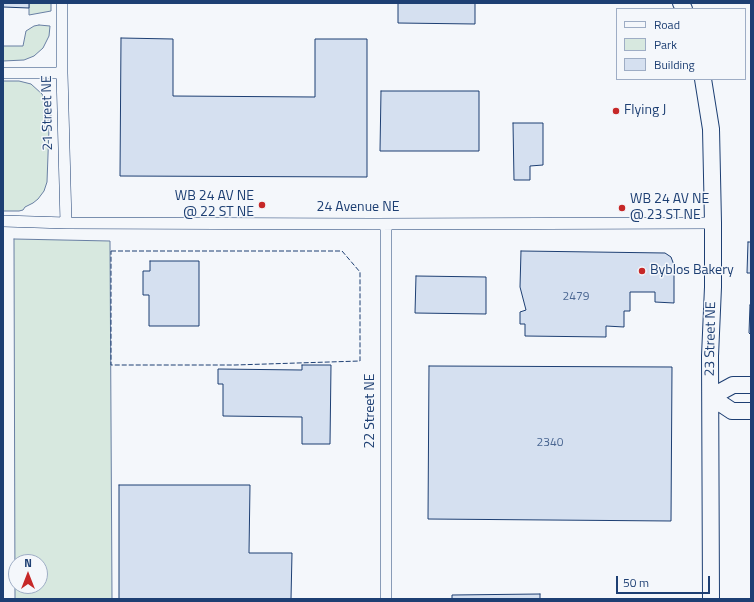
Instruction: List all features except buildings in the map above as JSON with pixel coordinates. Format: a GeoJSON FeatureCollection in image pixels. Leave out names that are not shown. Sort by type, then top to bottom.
{"type":"FeatureCollection","features":[{"type":"Feature","properties":{"kind":"street","name":"21 Street NE"},"geometry":{"type":"LineString","coordinates":[[62,3],[62,73],[66,223]]}},
{"type":"Feature","properties":{"kind":"street"},"geometry":{"type":"LineString","coordinates":[[3,73],[62,73]]}},
{"type":"Feature","properties":{"kind":"street","name":"23 Street NE"},"geometry":{"type":"LineString","coordinates":[[703,80],[711,129],[711,599]]}},
{"type":"Feature","properties":{"kind":"street","name":"24 Avenue NE"},"geometry":{"type":"LineString","coordinates":[[3,221],[66,223],[386,224],[712,223]]}},
{"type":"Feature","properties":{"kind":"street","name":"22 Street NE"},"geometry":{"type":"LineString","coordinates":[[386,224],[386,599]]}},
{"type":"Feature","properties":{"kind":"street"},"geometry":{"type":"LineString","coordinates":[[751,385],[733,385],[711,397],[732,411],[751,411]]}},
{"type":"Feature","properties":{"kind":"green space"},"geometry":{"type":"Polygon","coordinates":[[[29,3],[51,3],[51,11],[29,15],[29,3]]]}},
{"type":"Feature","properties":{"kind":"green space"},"geometry":{"type":"Polygon","coordinates":[[[39,25],[50,26],[49,36],[43,48],[34,56],[24,60],[3,61],[3,46],[23,46],[26,31],[39,25]]]}},
{"type":"Feature","properties":{"kind":"green space"},"geometry":{"type":"Polygon","coordinates":[[[3,81],[19,81],[31,84],[42,94],[47,103],[51,116],[49,116],[49,121],[44,121],[44,127],[49,128],[47,182],[44,191],[33,203],[19,211],[3,211],[3,81]]]}},
{"type":"Feature","properties":{"kind":"green space"},"geometry":{"type":"Polygon","coordinates":[[[14,239],[110,241],[112,599],[15,599],[15,594],[48,594],[48,554],[15,554],[14,239]]]}},
{"type":"Feature","properties":{"kind":"fence"},"geometry":{"type":"LineString","coordinates":[[111,251],[342,251],[360,272],[360,361],[235,365],[111,365],[111,251]]}},
{"type":"Feature","properties":{"kind":"place","name":"Flying J"},"geometry":{"type":"Point","coordinates":[616,111]}},
{"type":"Feature","properties":{"kind":"place","name":"WB 24 AV NE @ 22 ST NE"},"geometry":{"type":"Point","coordinates":[262,205]}},
{"type":"Feature","properties":{"kind":"place","name":"WB 24 AV NE @ 23 ST NE"},"geometry":{"type":"Point","coordinates":[622,208]}},
{"type":"Feature","properties":{"kind":"place","name":"Byblos Bakery"},"geometry":{"type":"Point","coordinates":[642,271]}}]}
